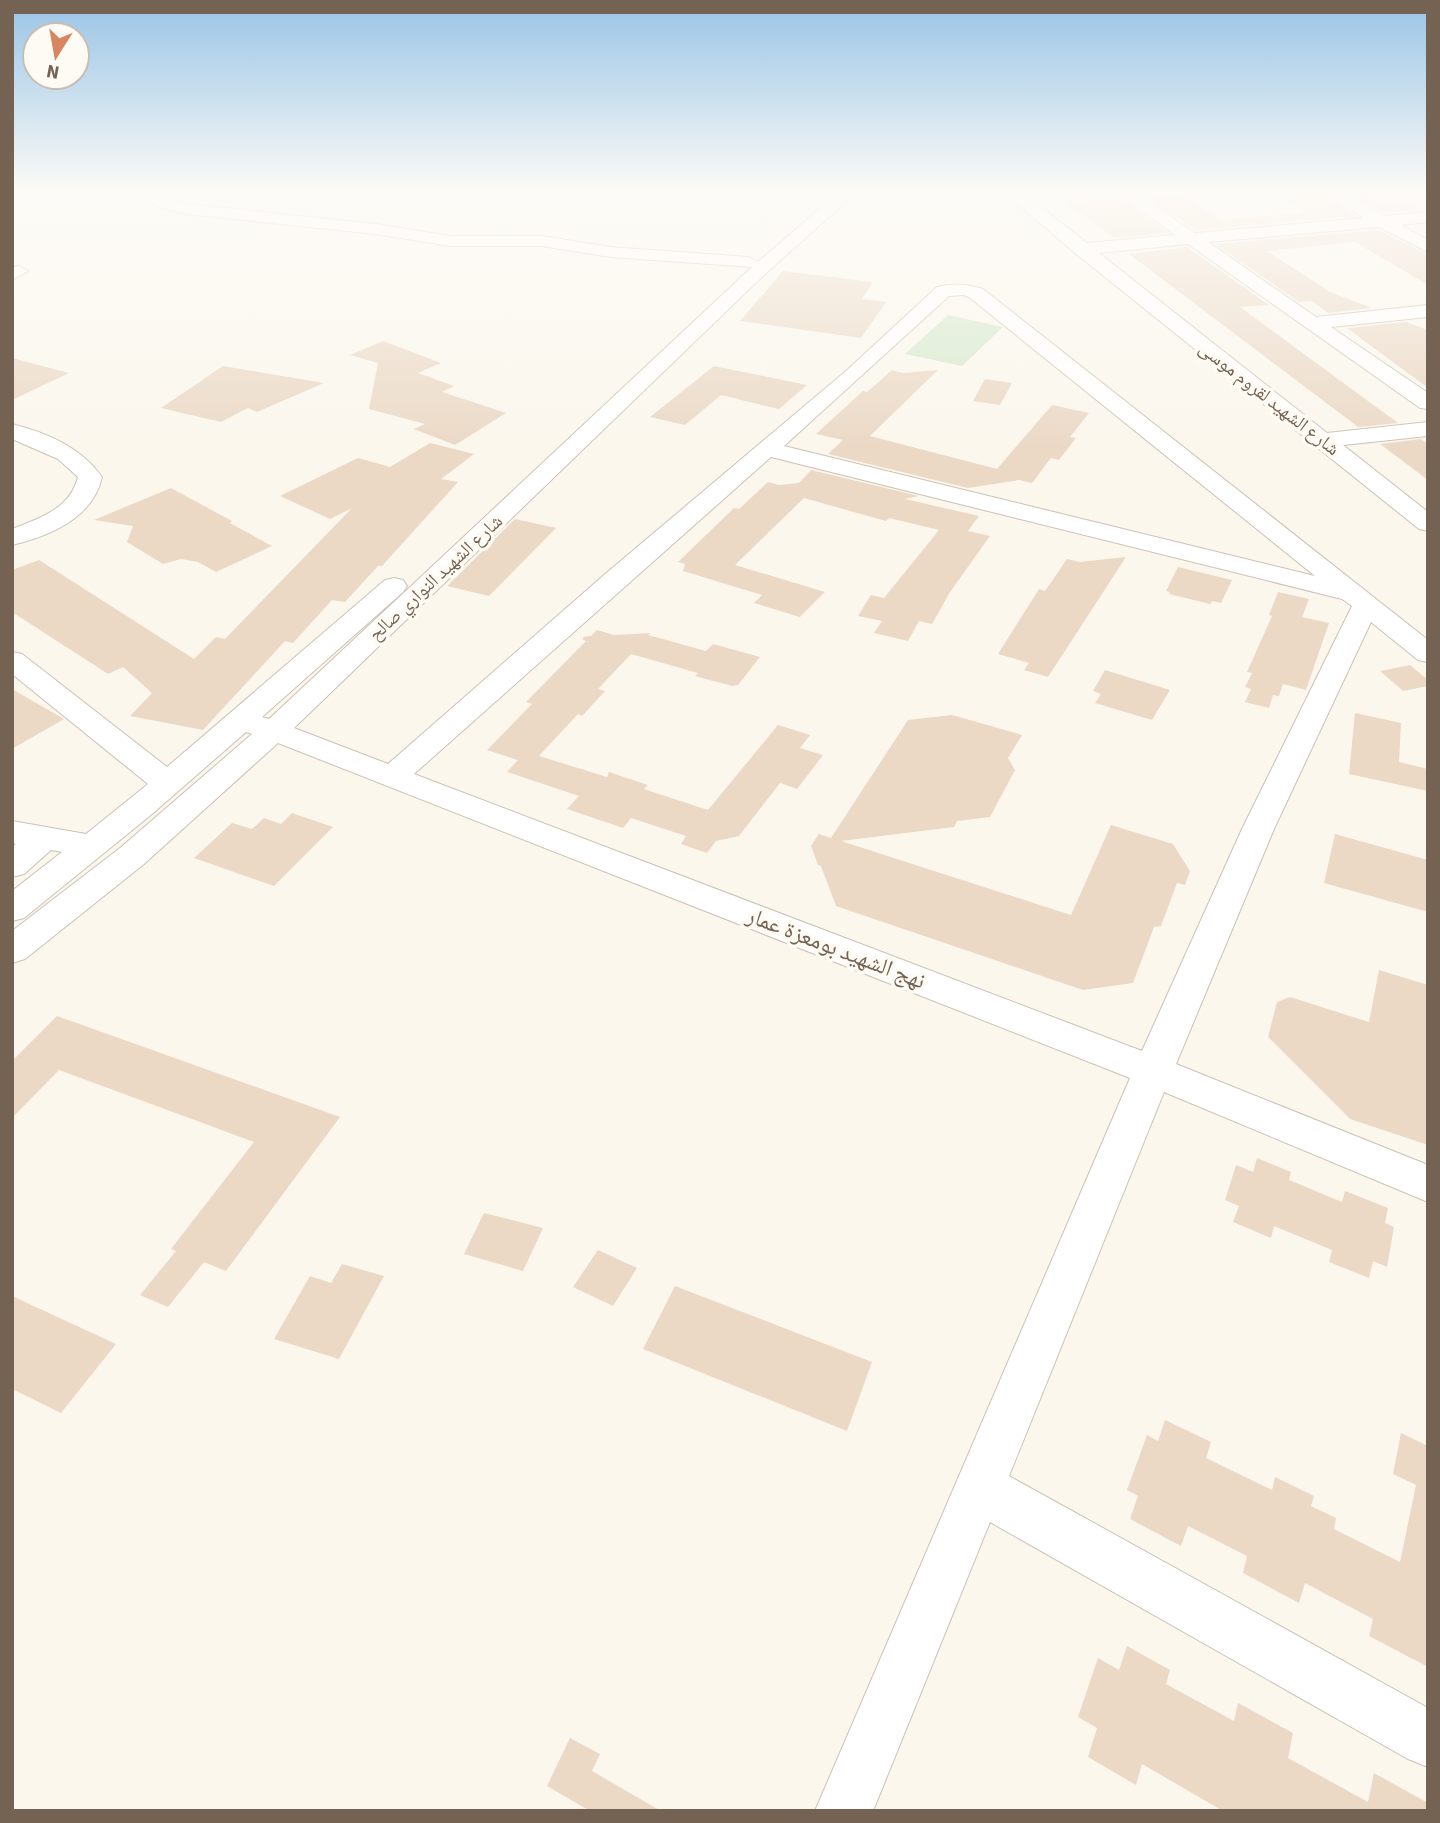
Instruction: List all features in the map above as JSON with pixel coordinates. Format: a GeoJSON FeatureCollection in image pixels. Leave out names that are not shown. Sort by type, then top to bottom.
{"type":"FeatureCollection","features":[{"type":"Feature","properties":{"kind":"street","name":"شارع الشهيد النواري صالح"},"geometry":{"type":"LineString","coordinates":[[12,909],[93,846],[241,720],[460,527],[635,362],[731,278]]}},
{"type":"Feature","properties":{"kind":"street","name":"شارع الشهيد النواري صالح"},"geometry":{"type":"LineString","coordinates":[[12,950],[132,856],[274,731],[751,278]]}},
{"type":"Feature","properties":{"kind":"street","name":"شارع الشهيد لقروم موسى"},"geometry":{"type":"LineString","coordinates":[[1128,278],[1331,439],[1428,524]]}},
{"type":"Feature","properties":{"kind":"street"},"geometry":{"type":"LineString","coordinates":[[1246,278],[1428,403]]}},
{"type":"Feature","properties":{"kind":"street"},"geometry":{"type":"LineString","coordinates":[[392,777],[944,291],[969,290],[1097,388],[1428,654]]}},
{"type":"Feature","properties":{"kind":"street"},"geometry":{"type":"LineString","coordinates":[[1311,323],[1428,311]]}},
{"type":"Feature","properties":{"kind":"street"},"geometry":{"type":"LineString","coordinates":[[1331,439],[1428,429]]}},
{"type":"Feature","properties":{"kind":"street"},"geometry":{"type":"LineString","coordinates":[[12,431],[50,445],[79,463],[87,471],[90,481],[80,500],[69,511],[12,538]]}},
{"type":"Feature","properties":{"kind":"street","name":"شارع الشهيد لقروم موسى"},"geometry":{"type":"LineString","coordinates":[[1331,439],[1428,506]]}},
{"type":"Feature","properties":{"kind":"street"},"geometry":{"type":"LineString","coordinates":[[767,449],[1359,600]]}},
{"type":"Feature","properties":{"kind":"street"},"geometry":{"type":"LineString","coordinates":[[844,1811],[1153,1071],[1359,600]]}},
{"type":"Feature","properties":{"kind":"street"},"geometry":{"type":"LineString","coordinates":[[12,660],[167,783]]}},
{"type":"Feature","properties":{"kind":"street","name":"نهج الشهيد بومعزة عمار"},"geometry":{"type":"LineString","coordinates":[[241,720],[1153,1071],[1428,1184]]}},
{"type":"Feature","properties":{"kind":"street"},"geometry":{"type":"LineString","coordinates":[[12,832],[93,846]]}},
{"type":"Feature","properties":{"kind":"street"},"geometry":{"type":"LineString","coordinates":[[12,866],[45,837]]}},
{"type":"Feature","properties":{"kind":"street"},"geometry":{"type":"LineString","coordinates":[[978,1487],[1428,1739]]}},
{"type":"Feature","properties":{"kind":"green space"},"geometry":{"type":"Polygon","coordinates":[[[948,315],[1003,327],[962,366],[905,354],[948,315]]]}},
{"type":"Feature","properties":{"kind":"building"},"geometry":{"type":"Polygon","coordinates":[[[777,278],[841,278],[873,282],[862,299],[886,302],[861,338],[740,321],[777,278]]]}},
{"type":"Feature","properties":{"kind":"building"},"geometry":{"type":"Polygon","coordinates":[[[1161,278],[1231,278],[1269,305],[1240,307],[1398,423],[1358,427],[1161,278]]]}},
{"type":"Feature","properties":{"kind":"building"},"geometry":{"type":"Polygon","coordinates":[[[1264,278],[1309,278],[1330,292],[1372,308],[1328,313],[1312,301],[1299,302],[1264,278]]]}},
{"type":"Feature","properties":{"kind":"building"},"geometry":{"type":"Polygon","coordinates":[[[1416,278],[1428,278],[1428,285],[1416,278]]]}},
{"type":"Feature","properties":{"kind":"building"},"geometry":{"type":"Polygon","coordinates":[[[1406,322],[1428,330],[1428,388],[1347,328],[1406,322]]]}},
{"type":"Feature","properties":{"kind":"building"},"geometry":{"type":"Polygon","coordinates":[[[383,341],[441,363],[418,373],[454,386],[442,392],[506,413],[455,445],[414,429],[425,424],[369,409],[378,363],[350,355],[383,341]]]}},
{"type":"Feature","properties":{"kind":"building"},"geometry":{"type":"Polygon","coordinates":[[[12,358],[69,373],[12,400],[12,358]]]}},
{"type":"Feature","properties":{"kind":"building"},"geometry":{"type":"Polygon","coordinates":[[[223,366],[324,383],[257,412],[248,408],[221,422],[161,408],[223,366]]]}},
{"type":"Feature","properties":{"kind":"building"},"geometry":{"type":"Polygon","coordinates":[[[714,366],[807,385],[779,409],[721,395],[685,425],[650,417],[714,366]]]}},
{"type":"Feature","properties":{"kind":"building"},"geometry":{"type":"Polygon","coordinates":[[[892,370],[903,373],[938,370],[870,436],[997,469],[1052,405],[1089,413],[1070,437],[1076,438],[1059,460],[1051,458],[1032,483],[1019,480],[968,488],[828,454],[843,440],[816,434],[863,391],[867,392],[892,370]]]}},
{"type":"Feature","properties":{"kind":"building"},"geometry":{"type":"Polygon","coordinates":[[[985,379],[1012,383],[1000,405],[973,401],[985,379]]]}},
{"type":"Feature","properties":{"kind":"building"},"geometry":{"type":"Polygon","coordinates":[[[1421,439],[1428,444],[1428,480],[1380,444],[1421,439]]]}},
{"type":"Feature","properties":{"kind":"building"},"geometry":{"type":"Polygon","coordinates":[[[430,443],[474,454],[441,479],[458,482],[382,566],[378,566],[345,602],[332,600],[293,643],[285,641],[203,730],[130,716],[152,693],[123,667],[108,674],[12,612],[12,570],[39,560],[194,659],[216,637],[225,639],[352,508],[330,519],[280,496],[358,458],[390,467],[430,443]]]}},
{"type":"Feature","properties":{"kind":"building"},"geometry":{"type":"Polygon","coordinates":[[[811,470],[919,496],[905,499],[979,516],[968,531],[990,536],[950,592],[932,624],[919,621],[908,641],[874,633],[882,621],[858,616],[871,595],[884,598],[939,530],[889,518],[886,521],[804,498],[735,565],[825,592],[800,617],[754,603],[762,595],[683,571],[685,564],[678,562],[734,508],[739,509],[768,482],[779,485],[799,483],[811,470]]]}},
{"type":"Feature","properties":{"kind":"building"},"geometry":{"type":"Polygon","coordinates":[[[171,488],[272,546],[216,572],[198,562],[181,559],[163,564],[127,542],[133,526],[94,520],[171,488]]]}},
{"type":"Feature","properties":{"kind":"building"},"geometry":{"type":"Polygon","coordinates":[[[515,519],[556,528],[489,596],[447,586],[515,519]]]}},
{"type":"Feature","properties":{"kind":"building"},"geometry":{"type":"Polygon","coordinates":[[[1126,557],[1048,677],[1024,670],[1029,663],[998,654],[1039,589],[1045,591],[1067,559],[1080,562],[1126,557]]]}},
{"type":"Feature","properties":{"kind":"building"},"geometry":{"type":"Polygon","coordinates":[[[1178,567],[1232,580],[1221,603],[1212,601],[1210,604],[1169,594],[1170,592],[1166,591],[1178,567]]]}},
{"type":"Feature","properties":{"kind":"building"},"geometry":{"type":"Polygon","coordinates":[[[1278,592],[1309,599],[1302,617],[1329,623],[1306,690],[1283,684],[1279,696],[1273,695],[1269,708],[1245,702],[1251,689],[1245,687],[1252,673],[1247,672],[1272,616],[1269,615],[1278,592]]]}},
{"type":"Feature","properties":{"kind":"building"},"geometry":{"type":"Polygon","coordinates":[[[597,630],[614,635],[651,633],[648,635],[706,651],[713,644],[760,657],[738,685],[732,686],[695,676],[698,673],[631,654],[598,689],[605,691],[582,716],[578,714],[539,756],[607,777],[609,772],[648,785],[644,789],[708,810],[778,725],[810,735],[800,748],[823,755],[797,789],[780,783],[739,836],[716,841],[707,853],[681,844],[686,836],[631,818],[623,828],[567,809],[579,796],[507,772],[518,760],[487,750],[532,704],[526,702],[586,641],[583,637],[591,636],[597,630]]]}},
{"type":"Feature","properties":{"kind":"building"},"geometry":{"type":"Polygon","coordinates":[[[1410,665],[1428,680],[1428,686],[1403,691],[1380,671],[1410,665]]]}},
{"type":"Feature","properties":{"kind":"building"},"geometry":{"type":"Polygon","coordinates":[[[1105,670],[1170,690],[1152,720],[1095,703],[1101,694],[1093,691],[1105,670]]]}},
{"type":"Feature","properties":{"kind":"building"},"geometry":{"type":"Polygon","coordinates":[[[12,689],[64,719],[12,749],[12,689]]]}},
{"type":"Feature","properties":{"kind":"building"},"geometry":{"type":"Polygon","coordinates":[[[1355,713],[1401,723],[1399,762],[1428,769],[1428,791],[1349,774],[1355,713]]]}},
{"type":"Feature","properties":{"kind":"building"},"geometry":{"type":"Polygon","coordinates":[[[952,715],[1022,735],[1008,758],[1015,770],[990,817],[957,821],[954,827],[841,841],[1071,915],[1111,825],[1173,844],[1190,871],[1185,885],[1177,883],[1161,926],[1154,927],[1133,983],[1083,990],[836,906],[811,846],[819,834],[831,838],[908,720],[952,715]]]}},
{"type":"Feature","properties":{"kind":"building"},"geometry":{"type":"Polygon","coordinates":[[[292,813],[333,827],[274,886],[194,858],[232,823],[252,829],[264,818],[281,824],[292,813]]]}},
{"type":"Feature","properties":{"kind":"building"},"geometry":{"type":"Polygon","coordinates":[[[1335,834],[1428,860],[1428,912],[1324,883],[1335,834]]]}},
{"type":"Feature","properties":{"kind":"building"},"geometry":{"type":"Polygon","coordinates":[[[1379,970],[1428,985],[1428,1145],[1350,1119],[1268,1037],[1277,1002],[1290,997],[1369,1022],[1379,970]]]}},
{"type":"Feature","properties":{"kind":"building"},"geometry":{"type":"Polygon","coordinates":[[[57,1016],[340,1117],[226,1271],[204,1262],[168,1307],[140,1295],[176,1251],[171,1249],[254,1142],[59,1070],[12,1118],[12,1061],[57,1016]]]}},
{"type":"Feature","properties":{"kind":"building"},"geometry":{"type":"Polygon","coordinates":[[[1257,1158],[1291,1172],[1289,1180],[1342,1202],[1345,1191],[1388,1208],[1385,1223],[1394,1227],[1387,1267],[1373,1261],[1369,1278],[1329,1262],[1332,1250],[1274,1226],[1271,1238],[1233,1222],[1239,1206],[1225,1200],[1236,1165],[1253,1172],[1257,1158]]]}},
{"type":"Feature","properties":{"kind":"building"},"geometry":{"type":"Polygon","coordinates":[[[484,1213],[543,1228],[523,1271],[464,1254],[484,1213]]]}},
{"type":"Feature","properties":{"kind":"building"},"geometry":{"type":"Polygon","coordinates":[[[598,1250],[637,1268],[613,1306],[573,1287],[598,1250]]]}},
{"type":"Feature","properties":{"kind":"building"},"geometry":{"type":"Polygon","coordinates":[[[342,1264],[384,1276],[339,1359],[274,1339],[310,1276],[331,1283],[342,1264]]]}},
{"type":"Feature","properties":{"kind":"building"},"geometry":{"type":"Polygon","coordinates":[[[675,1286],[872,1362],[847,1431],[643,1349],[675,1286]]]}},
{"type":"Feature","properties":{"kind":"building"},"geometry":{"type":"Polygon","coordinates":[[[12,1296],[116,1344],[61,1413],[12,1389],[12,1296]]]}},
{"type":"Feature","properties":{"kind":"building"},"geometry":{"type":"Polygon","coordinates":[[[1165,1420],[1211,1442],[1206,1458],[1272,1490],[1275,1477],[1314,1496],[1311,1506],[1336,1518],[1334,1529],[1400,1562],[1416,1485],[1393,1474],[1401,1433],[1428,1446],[1428,1667],[1369,1636],[1373,1619],[1305,1583],[1299,1603],[1243,1573],[1247,1556],[1188,1526],[1181,1546],[1130,1519],[1138,1496],[1127,1490],[1147,1435],[1158,1441],[1165,1420]]]}},
{"type":"Feature","properties":{"kind":"building"},"geometry":{"type":"Polygon","coordinates":[[[1127,1646],[1170,1670],[1166,1684],[1234,1721],[1238,1703],[1293,1733],[1288,1758],[1368,1802],[1374,1773],[1428,1803],[1428,1811],[1223,1811],[1142,1764],[1136,1785],[1088,1757],[1097,1728],[1078,1717],[1098,1658],[1119,1670],[1127,1646]]]}},
{"type":"Feature","properties":{"kind":"building"},"geometry":{"type":"Polygon","coordinates":[[[570,1738],[600,1754],[592,1771],[661,1811],[590,1811],[547,1786],[570,1738]]]}}]}
